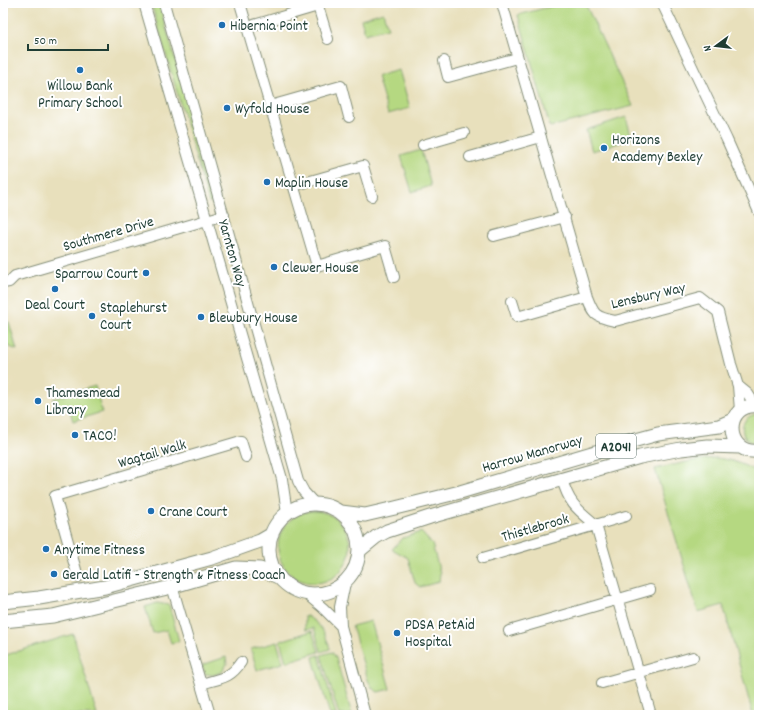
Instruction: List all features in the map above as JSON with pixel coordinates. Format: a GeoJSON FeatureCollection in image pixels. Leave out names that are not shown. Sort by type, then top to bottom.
{"type":"FeatureCollection","features":[{"type":"Feature","properties":{"kind":"main road","name":"Harrow Manorway"},"geometry":{"type":"LineString","coordinates":[[341,512],[365,515],[460,492],[658,434],[719,426],[748,406],[757,406]]}},
{"type":"Feature","properties":{"kind":"main road"},"geometry":{"type":"LineString","coordinates":[[736,415],[731,430],[733,438],[741,448],[749,451],[759,451]]}},
{"type":"Feature","properties":{"kind":"main road","name":"A2041"},"geometry":{"type":"LineString","coordinates":[[359,550],[376,536],[387,531],[430,517],[640,457],[681,449],[707,446],[741,448]]}},
{"type":"Feature","properties":{"kind":"main road","name":"A2041"},"geometry":{"type":"LineString","coordinates":[[314,503],[325,504],[341,512],[355,530],[359,544],[358,561],[345,583]]}},
{"type":"Feature","properties":{"kind":"main road"},"geometry":{"type":"LineString","coordinates":[[278,577],[270,554],[272,534],[276,526],[287,513],[296,508],[314,503]]}},
{"type":"Feature","properties":{"kind":"main road"},"geometry":{"type":"LineString","coordinates":[[3,602],[39,598],[105,587],[212,558],[260,541],[272,534]]}},
{"type":"Feature","properties":{"kind":"main road"},"geometry":{"type":"LineString","coordinates":[[3,621],[53,616],[236,568],[260,569],[278,577],[286,584],[304,592],[314,593],[329,590],[345,583]]}},
{"type":"Feature","properties":{"kind":"street","name":"Yarnton Way"},"geometry":{"type":"LineString","coordinates":[[144,3],[282,479],[287,513]]}},
{"type":"Feature","properties":{"kind":"street","name":"Yarnton Way"},"geometry":{"type":"LineString","coordinates":[[164,3],[298,482],[304,492],[314,503]]}},
{"type":"Feature","properties":{"kind":"street"},"geometry":{"type":"LineString","coordinates":[[240,3],[317,266],[385,246],[394,277]]}},
{"type":"Feature","properties":{"kind":"street","name":"Lensbury Way"},"geometry":{"type":"LineString","coordinates":[[502,3],[587,297],[594,313],[603,318],[615,321],[700,298],[718,312],[738,386],[736,415]]}},
{"type":"Feature","properties":{"kind":"street"},"geometry":{"type":"LineString","coordinates":[[662,3],[727,140],[759,212]]}},
{"type":"Feature","properties":{"kind":"street"},"geometry":{"type":"LineString","coordinates":[[247,27],[318,6],[328,39]]}},
{"type":"Feature","properties":{"kind":"street"},"geometry":{"type":"LineString","coordinates":[[444,61],[448,77],[517,58]]}},
{"type":"Feature","properties":{"kind":"street"},"geometry":{"type":"LineString","coordinates":[[270,106],[341,86],[349,117]]}},
{"type":"Feature","properties":{"kind":"street"},"geometry":{"type":"LineString","coordinates":[[423,145],[464,133]]}},
{"type":"Feature","properties":{"kind":"street"},"geometry":{"type":"LineString","coordinates":[[470,157],[541,137]]}},
{"type":"Feature","properties":{"kind":"street"},"geometry":{"type":"LineString","coordinates":[[293,186],[363,166],[372,196]]}},
{"type":"Feature","properties":{"kind":"street","name":"Southmere Drive"},"geometry":{"type":"LineString","coordinates":[[3,283],[9,282],[15,276],[224,215]]}},
{"type":"Feature","properties":{"kind":"street"},"geometry":{"type":"LineString","coordinates":[[494,236],[564,217]]}},
{"type":"Feature","properties":{"kind":"street","name":"Lensbury Way"},"geometry":{"type":"LineString","coordinates":[[512,301],[517,317],[587,297]]}},
{"type":"Feature","properties":{"kind":"street","name":"Lensbury Way"},"geometry":{"type":"LineString","coordinates":[[738,386],[748,394],[757,406]]}},
{"type":"Feature","properties":{"kind":"street","name":"Wagtail Walk"},"geometry":{"type":"LineString","coordinates":[[78,577],[55,496],[241,442],[246,457]]}},
{"type":"Feature","properties":{"kind":"street","name":"Thistlebrook"},"geometry":{"type":"LineString","coordinates":[[562,480],[566,493],[575,508],[596,525]]}},
{"type":"Feature","properties":{"kind":"street","name":"Thistlebrook"},"geometry":{"type":"LineString","coordinates":[[483,558],[626,516]]}},
{"type":"Feature","properties":{"kind":"street"},"geometry":{"type":"LineString","coordinates":[[596,525],[651,715]]}},
{"type":"Feature","properties":{"kind":"street"},"geometry":{"type":"LineString","coordinates":[[345,583],[340,607],[341,626],[365,715]]}},
{"type":"Feature","properties":{"kind":"street"},"geometry":{"type":"LineString","coordinates":[[172,586],[210,715]]}},
{"type":"Feature","properties":{"kind":"street"},"geometry":{"type":"LineString","coordinates":[[509,631],[650,590]]}},
{"type":"Feature","properties":{"kind":"street"},"geometry":{"type":"LineString","coordinates":[[304,592],[341,626]]}},
{"type":"Feature","properties":{"kind":"street"},"geometry":{"type":"LineString","coordinates":[[602,683],[693,657]]}},
{"type":"Feature","properties":{"kind":"street"},"geometry":{"type":"LineString","coordinates":[[201,684],[230,675],[235,671],[241,662]]}},
{"type":"Feature","properties":{"kind":"green space"},"geometry":{"type":"Polygon","coordinates":[[[151,3],[159,3],[206,166],[205,172],[213,202],[209,203],[151,3]]]}},
{"type":"Feature","properties":{"kind":"green space"},"geometry":{"type":"Polygon","coordinates":[[[564,3],[585,3],[633,106],[550,127],[518,15],[564,3]]]}},
{"type":"Feature","properties":{"kind":"green space"},"geometry":{"type":"Polygon","coordinates":[[[383,12],[388,28],[365,34],[361,19],[383,12]]]}},
{"type":"Feature","properties":{"kind":"green space"},"geometry":{"type":"Polygon","coordinates":[[[399,70],[410,108],[388,114],[377,76],[399,70]]]}},
{"type":"Feature","properties":{"kind":"green space"},"geometry":{"type":"Polygon","coordinates":[[[626,117],[632,139],[592,151],[586,130],[626,117]]]}},
{"type":"Feature","properties":{"kind":"green space"},"geometry":{"type":"Polygon","coordinates":[[[421,150],[431,186],[412,192],[401,156],[421,150]]]}},
{"type":"Feature","properties":{"kind":"green space"},"geometry":{"type":"Polygon","coordinates":[[[9,322],[17,350],[3,344],[3,323],[9,322]]]}},
{"type":"Feature","properties":{"kind":"green space"},"geometry":{"type":"Polygon","coordinates":[[[95,386],[102,412],[73,421],[69,407],[57,411],[53,399],[95,386]]]}},
{"type":"Feature","properties":{"kind":"green space"},"geometry":{"type":"Polygon","coordinates":[[[759,414],[759,444],[752,443],[747,439],[742,429],[747,419],[752,415],[759,414]]]}},
{"type":"Feature","properties":{"kind":"green space"},"geometry":{"type":"Polygon","coordinates":[[[715,458],[738,463],[759,473],[759,715],[753,715],[723,605],[698,612],[655,469],[696,460],[715,458]]]}},
{"type":"Feature","properties":{"kind":"green space"},"geometry":{"type":"Polygon","coordinates":[[[314,511],[328,514],[340,521],[347,533],[350,547],[347,561],[340,573],[328,580],[314,583],[300,580],[288,573],[281,561],[278,547],[281,533],[288,521],[300,514],[314,511]]]}},
{"type":"Feature","properties":{"kind":"green space"},"geometry":{"type":"Polygon","coordinates":[[[421,532],[432,544],[440,573],[439,582],[420,587],[415,583],[408,558],[392,549],[403,538],[421,532]]]}},
{"type":"Feature","properties":{"kind":"green space"},"geometry":{"type":"Polygon","coordinates":[[[157,603],[169,605],[179,641],[171,643],[167,630],[153,633],[145,607],[157,603]]]}},
{"type":"Feature","properties":{"kind":"green space"},"geometry":{"type":"Polygon","coordinates":[[[305,615],[322,629],[330,649],[321,652],[314,628],[305,630],[305,615]]]}},
{"type":"Feature","properties":{"kind":"green space"},"geometry":{"type":"Polygon","coordinates":[[[371,621],[390,689],[378,692],[372,688],[368,680],[352,626],[371,621]]]}},
{"type":"Feature","properties":{"kind":"green space"},"geometry":{"type":"Polygon","coordinates":[[[312,631],[319,652],[286,662],[280,641],[312,631]]]}},
{"type":"Feature","properties":{"kind":"green space"},"geometry":{"type":"Polygon","coordinates":[[[73,634],[97,715],[3,715],[3,656],[73,634]]]}},
{"type":"Feature","properties":{"kind":"green space"},"geometry":{"type":"Polygon","coordinates":[[[277,642],[283,663],[257,670],[251,649],[277,642]]]}},
{"type":"Feature","properties":{"kind":"green space"},"geometry":{"type":"Polygon","coordinates":[[[332,652],[336,658],[352,715],[339,715],[321,655],[332,652]]]}},
{"type":"Feature","properties":{"kind":"green space"},"geometry":{"type":"Polygon","coordinates":[[[319,655],[336,715],[330,715],[314,662],[313,657],[319,655]]]}},
{"type":"Feature","properties":{"kind":"green space"},"geometry":{"type":"Polygon","coordinates":[[[226,657],[227,664],[222,672],[213,675],[205,674],[202,665],[226,657]]]}},
{"type":"Feature","properties":{"kind":"place","name":"Hibernia Point"},"geometry":{"type":"Point","coordinates":[222,25]}},
{"type":"Feature","properties":{"kind":"place","name":"Willow Bank Primary School"},"geometry":{"type":"Point","coordinates":[80,70]}},
{"type":"Feature","properties":{"kind":"place","name":"Wyfold House"},"geometry":{"type":"Point","coordinates":[227,108]}},
{"type":"Feature","properties":{"kind":"place","name":"Horizons Academy Bexley"},"geometry":{"type":"Point","coordinates":[604,148]}},
{"type":"Feature","properties":{"kind":"place","name":"Maplin House"},"geometry":{"type":"Point","coordinates":[267,182]}},
{"type":"Feature","properties":{"kind":"place","name":"Clewer House"},"geometry":{"type":"Point","coordinates":[274,267]}},
{"type":"Feature","properties":{"kind":"place","name":"Sparrow Court"},"geometry":{"type":"Point","coordinates":[146,273]}},
{"type":"Feature","properties":{"kind":"place","name":"Deal Court"},"geometry":{"type":"Point","coordinates":[55,289]}},
{"type":"Feature","properties":{"kind":"place","name":"Staplehurst Court"},"geometry":{"type":"Point","coordinates":[92,316]}},
{"type":"Feature","properties":{"kind":"place","name":"Blewbury House"},"geometry":{"type":"Point","coordinates":[201,317]}},
{"type":"Feature","properties":{"kind":"place","name":"Thamesmead Library"},"geometry":{"type":"Point","coordinates":[38,401]}},
{"type":"Feature","properties":{"kind":"place","name":"TACO!"},"geometry":{"type":"Point","coordinates":[75,435]}},
{"type":"Feature","properties":{"kind":"place","name":"Crane Court"},"geometry":{"type":"Point","coordinates":[151,511]}},
{"type":"Feature","properties":{"kind":"place","name":"Anytime Fitness"},"geometry":{"type":"Point","coordinates":[46,549]}},
{"type":"Feature","properties":{"kind":"place","name":"Gerald Latifi - Strength & Fitness Coach"},"geometry":{"type":"Point","coordinates":[54,574]}},
{"type":"Feature","properties":{"kind":"place","name":"PDSA PetAid Hospital"},"geometry":{"type":"Point","coordinates":[397,633]}}]}
